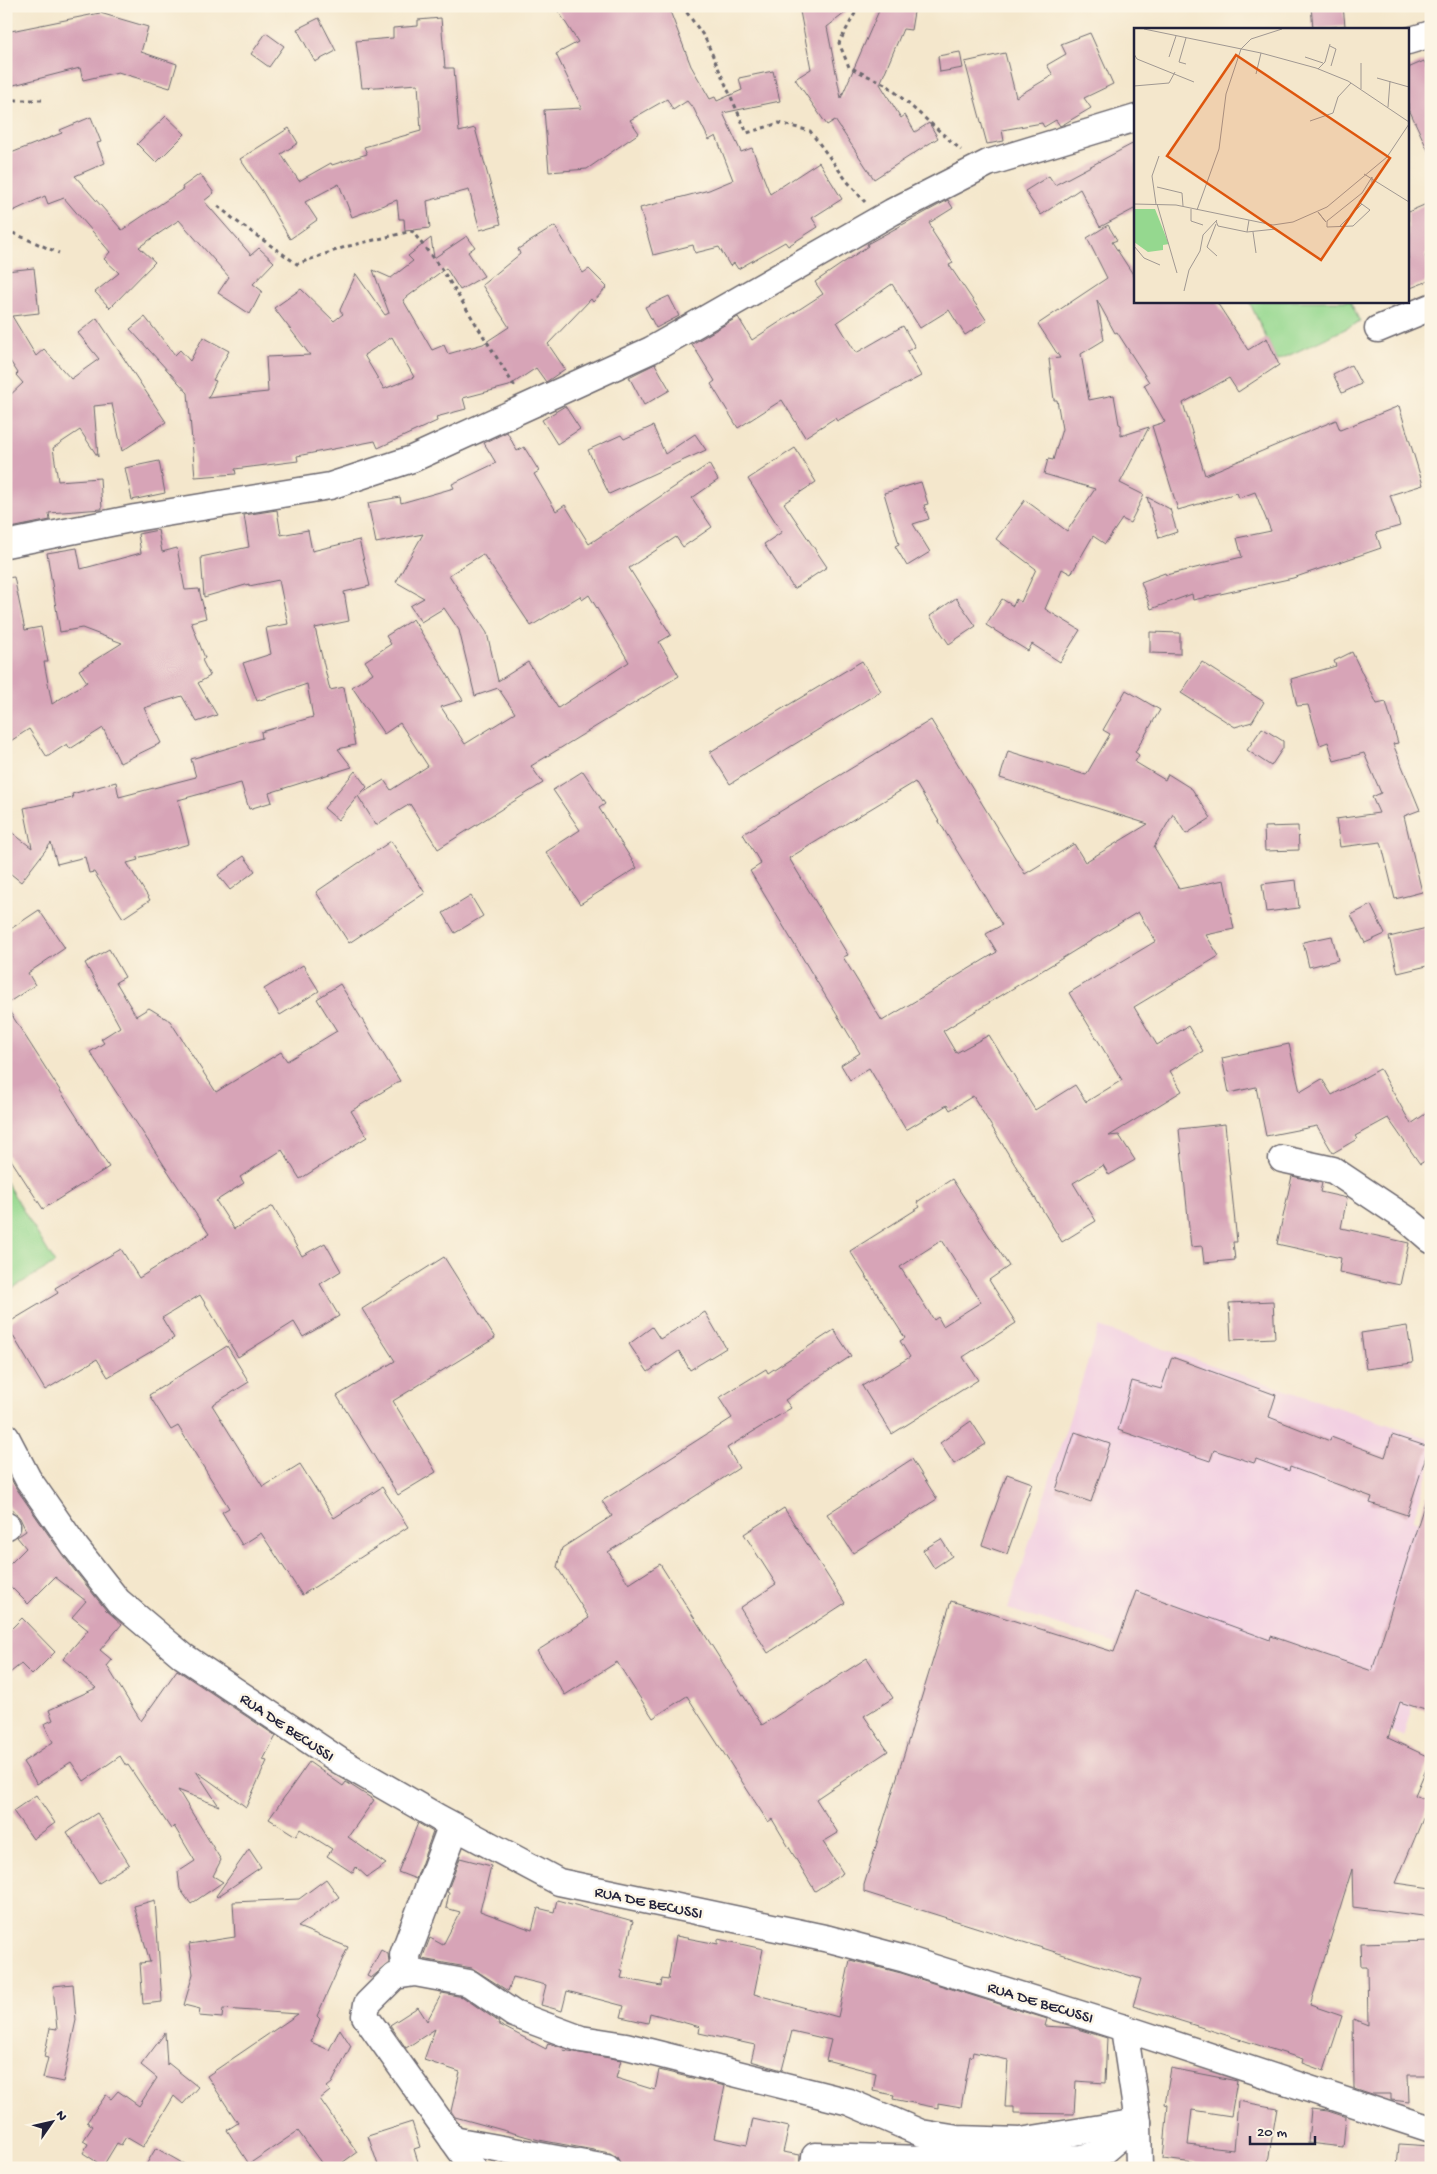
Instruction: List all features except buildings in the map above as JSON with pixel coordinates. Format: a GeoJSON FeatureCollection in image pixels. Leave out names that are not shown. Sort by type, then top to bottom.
{"type":"FeatureCollection","features":[{"type":"Feature","properties":{"kind":"street"},"geometry":{"type":"LineString","coordinates":[[1410,40],[1431,34]]}},
{"type":"Feature","properties":{"kind":"street"},"geometry":{"type":"LineString","coordinates":[[6,544],[135,518],[330,486],[412,459],[651,350],[880,219],[981,167],[1134,119]]}},
{"type":"Feature","properties":{"kind":"street"},"geometry":{"type":"LineString","coordinates":[[1378,329],[1431,307]]}},
{"type":"Feature","properties":{"kind":"street"},"geometry":{"type":"LineString","coordinates":[[1282,1159],[1333,1170],[1408,1220],[1431,1240]]}},
{"type":"Feature","properties":{"kind":"street","name":"RUA DE BECUSSI"},"geometry":{"type":"LineString","coordinates":[[6,1438],[28,1479],[76,1548],[118,1601],[183,1656],[340,1760],[439,1818],[559,1882],[829,1939],[895,1956],[1124,2028],[1431,2130]]}},
{"type":"Feature","properties":{"kind":"street"},"geometry":{"type":"LineString","coordinates":[[473,2168],[365,2016],[367,2004],[394,1976],[407,1974],[469,1983],[514,2014],[581,2039],[626,2046],[849,2102],[921,2133],[958,2139],[1020,2142],[1138,2122]]}},
{"type":"Feature","properties":{"kind":"street"},"geometry":{"type":"LineString","coordinates":[[1124,2028],[1138,2122],[1139,2168]]}},
{"type":"Feature","properties":{"kind":"street"},"geometry":{"type":"LineString","coordinates":[[814,2168],[815,2156],[961,2160],[1081,2158],[1101,2153],[1138,2122]]}},
{"type":"Feature","properties":{"kind":"street"},"geometry":{"type":"LineString","coordinates":[[453,2140],[607,2168]]}},
{"type":"Feature","properties":{"kind":"path"},"geometry":{"type":"LineString","coordinates":[[682,6],[705,38],[748,134],[779,123],[810,131],[847,181],[880,219]]}},
{"type":"Feature","properties":{"kind":"path"},"geometry":{"type":"LineString","coordinates":[[859,6],[839,43],[849,67],[887,85],[981,167]]}},
{"type":"Feature","properties":{"kind":"path"},"geometry":{"type":"LineString","coordinates":[[6,100],[44,100]]}},
{"type":"Feature","properties":{"kind":"path"},"geometry":{"type":"LineString","coordinates":[[218,206],[297,264],[345,247],[412,231],[443,271],[527,407]]}},
{"type":"Feature","properties":{"kind":"path"},"geometry":{"type":"LineString","coordinates":[[6,230],[59,252]]}},
{"type":"Feature","properties":{"kind":"shaded area"},"geometry":{"type":"Polygon","coordinates":[[[1099,1327],[1431,1439],[1431,1464],[1413,1520],[1431,1525],[1431,1648],[1403,1736],[1008,1609],[1099,1327]]]}},
{"type":"Feature","properties":{"kind":"green space"},"geometry":{"type":"Polygon","coordinates":[[[1249,302],[1350,302],[1360,322],[1277,361],[1249,302]]]}},
{"type":"Feature","properties":{"kind":"green space"},"geometry":{"type":"Polygon","coordinates":[[[6,1182],[55,1263],[11,1289],[6,1281],[6,1182]]]}}]}
